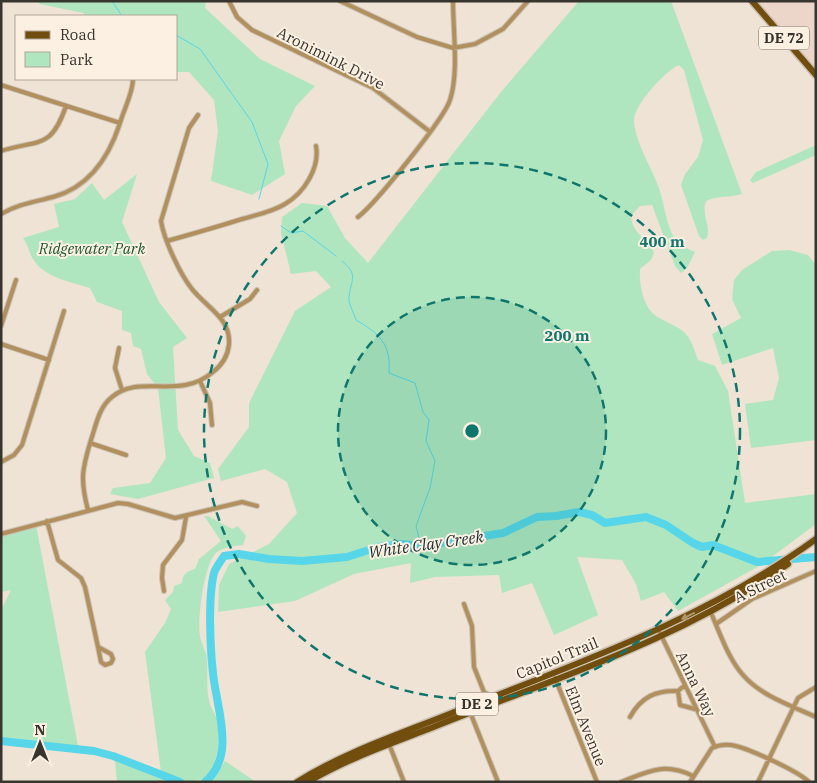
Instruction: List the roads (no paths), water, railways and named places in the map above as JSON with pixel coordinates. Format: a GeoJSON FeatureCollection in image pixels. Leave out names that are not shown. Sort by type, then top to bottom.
{"type":"FeatureCollection","features":[{"type":"Feature","properties":{"kind":"main road","name":"DE 72"},"geometry":{"type":"LineString","coordinates":[[752,1],[816,75]]}},
{"type":"Feature","properties":{"kind":"main road","name":"Capitol Trail"},"geometry":{"type":"LineString","coordinates":[[309,781],[350,760],[555,678],[662,638],[711,613],[816,539]]}},
{"type":"Feature","properties":{"kind":"main road","name":"Capitol Trail"},"geometry":{"type":"LineString","coordinates":[[297,782],[353,752],[659,630],[755,583],[816,544]]}},
{"type":"Feature","properties":{"kind":"street","name":"Aronimink Drive"},"geometry":{"type":"LineString","coordinates":[[229,1],[237,17],[252,30],[373,88],[430,131]]}},
{"type":"Feature","properties":{"kind":"street"},"geometry":{"type":"LineString","coordinates":[[340,1],[417,38],[453,48],[476,44],[504,30],[528,1]]}},
{"type":"Feature","properties":{"kind":"street"},"geometry":{"type":"LineString","coordinates":[[358,218],[430,131],[450,101],[454,79],[453,1]]}},
{"type":"Feature","properties":{"kind":"street"},"geometry":{"type":"LineString","coordinates":[[1,214],[24,203],[62,194],[83,182],[95,172],[110,151],[133,80]]}},
{"type":"Feature","properties":{"kind":"street"},"geometry":{"type":"LineString","coordinates":[[1,85],[120,123]]}},
{"type":"Feature","properties":{"kind":"street"},"geometry":{"type":"LineString","coordinates":[[1,151],[46,140],[58,127],[66,106]]}},
{"type":"Feature","properties":{"kind":"street"},"geometry":{"type":"LineString","coordinates":[[88,510],[81,478],[83,463],[104,406],[122,390],[139,387],[179,387],[200,382],[217,368],[228,350],[228,332],[220,317],[190,286],[162,227],[163,209],[189,128],[198,115]]}},
{"type":"Feature","properties":{"kind":"street"},"geometry":{"type":"LineString","coordinates":[[167,241],[266,212],[288,203],[298,194],[309,178],[317,157],[316,146]]}},
{"type":"Feature","properties":{"kind":"street"},"geometry":{"type":"LineString","coordinates":[[1,326],[16,280]]}},
{"type":"Feature","properties":{"kind":"street"},"geometry":{"type":"LineString","coordinates":[[220,317],[250,299],[257,290]]}},
{"type":"Feature","properties":{"kind":"street"},"geometry":{"type":"LineString","coordinates":[[1,462],[14,455],[22,445],[64,311]]}},
{"type":"Feature","properties":{"kind":"street"},"geometry":{"type":"LineString","coordinates":[[1,344],[49,360]]}},
{"type":"Feature","properties":{"kind":"street"},"geometry":{"type":"LineString","coordinates":[[119,348],[114,368],[122,390]]}},
{"type":"Feature","properties":{"kind":"street"},"geometry":{"type":"LineString","coordinates":[[200,382],[210,403],[212,425]]}},
{"type":"Feature","properties":{"kind":"street"},"geometry":{"type":"LineString","coordinates":[[90,443],[126,455]]}},
{"type":"Feature","properties":{"kind":"street"},"geometry":{"type":"LineString","coordinates":[[1,534],[88,510],[123,503],[168,517],[186,517],[242,502],[257,506]]}},
{"type":"Feature","properties":{"kind":"street"},"geometry":{"type":"LineString","coordinates":[[164,591],[163,565],[182,540],[186,517]]}},
{"type":"Feature","properties":{"kind":"street"},"geometry":{"type":"LineString","coordinates":[[46,521],[58,560],[81,578],[86,587],[98,647],[102,663],[111,663],[113,659],[111,654],[98,647]]}},
{"type":"Feature","properties":{"kind":"street","name":"A Street"},"geometry":{"type":"LineString","coordinates":[[716,624],[752,599],[816,571]]}},
{"type":"Feature","properties":{"kind":"street"},"geometry":{"type":"LineString","coordinates":[[464,604],[472,626],[474,667],[484,692],[492,697]]}},
{"type":"Feature","properties":{"kind":"street"},"geometry":{"type":"LineString","coordinates":[[711,613],[743,675],[762,691],[816,718]]}},
{"type":"Feature","properties":{"kind":"street","name":"Anna Way"},"geometry":{"type":"LineString","coordinates":[[659,630],[714,747]]}},
{"type":"Feature","properties":{"kind":"street","name":"Elm Avenue"},"geometry":{"type":"LineString","coordinates":[[555,678],[597,782]]}},
{"type":"Feature","properties":{"kind":"street"},"geometry":{"type":"LineString","coordinates":[[630,717],[638,704],[651,695],[664,691],[678,691],[684,686]]}},
{"type":"Feature","properties":{"kind":"street"},"geometry":{"type":"LineString","coordinates":[[758,782],[798,698],[816,686]]}},
{"type":"Feature","properties":{"kind":"street"},"geometry":{"type":"LineString","coordinates":[[678,691],[680,705],[695,709]]}},
{"type":"Feature","properties":{"kind":"street"},"geometry":{"type":"LineString","coordinates":[[481,702],[484,692]]}},
{"type":"Feature","properties":{"kind":"street"},"geometry":{"type":"LineString","coordinates":[[470,712],[498,782]]}},
{"type":"Feature","properties":{"kind":"street"},"geometry":{"type":"LineString","coordinates":[[390,744],[404,782]]}},
{"type":"Feature","properties":{"kind":"street"},"geometry":{"type":"LineString","coordinates":[[690,782],[707,753],[714,747],[729,744],[742,747],[793,771],[809,782]]}},
{"type":"Feature","properties":{"kind":"street"},"geometry":{"type":"LineString","coordinates":[[621,782],[656,769],[671,768],[693,776]]}},
{"type":"Feature","properties":{"kind":"waterway"},"geometry":{"type":"LineString","coordinates":[[112,1],[121,15]]}},
{"type":"Feature","properties":{"kind":"waterway"},"geometry":{"type":"LineString","coordinates":[[178,36],[200,49],[252,122],[268,164],[259,199]]}},
{"type":"Feature","properties":{"kind":"waterway"},"geometry":{"type":"LineString","coordinates":[[281,226],[291,233],[303,231],[336,256]]}},
{"type":"Feature","properties":{"kind":"waterway"},"geometry":{"type":"LineString","coordinates":[[342,261],[351,270],[353,277],[349,299],[356,320],[378,335],[386,347],[389,373],[415,383],[423,412],[429,420],[426,441],[435,461],[430,488],[416,526],[421,546]]}},
{"type":"Feature","properties":{"kind":"waterway","name":"White Clay Creek"},"geometry":{"type":"LineString","coordinates":[[205,782],[215,771],[222,745],[222,730],[213,673],[210,622],[214,573],[224,556],[239,554],[269,559],[302,561],[347,557],[378,547],[401,544],[421,546],[503,533],[537,517],[579,512],[592,515],[605,523],[646,517],[666,525],[702,547],[713,545],[757,562],[816,557]]}},
{"type":"Feature","properties":{"kind":"waterway","name":"White Clay Creek"},"geometry":{"type":"LineString","coordinates":[[1,741],[94,751],[113,756],[180,782]]}},
{"type":"Feature","properties":{"kind":"park label","name":"Ridgewater Park"},"geometry":{"type":"Point","coordinates":[92,248]}}]}
